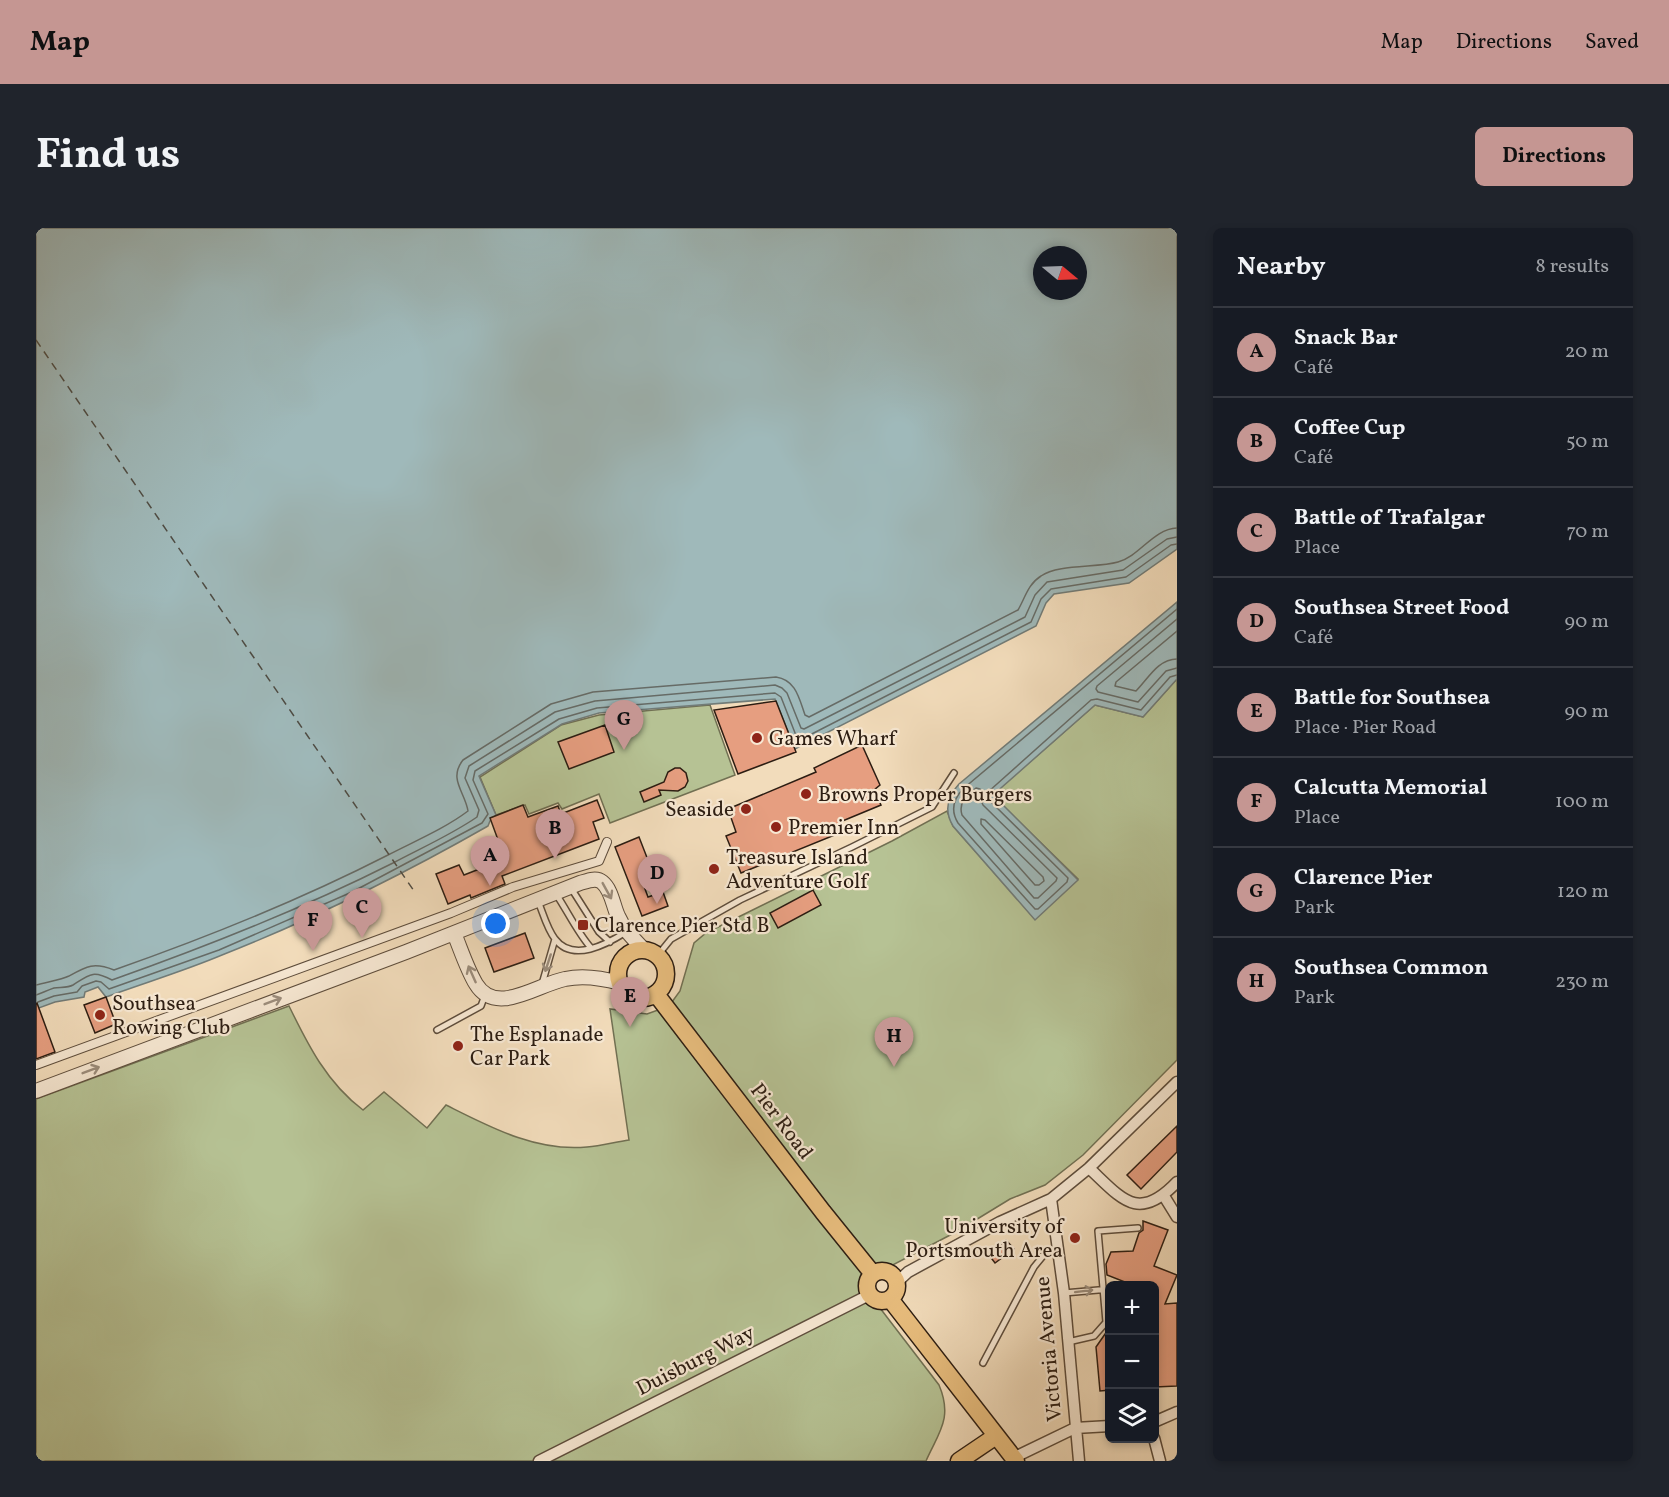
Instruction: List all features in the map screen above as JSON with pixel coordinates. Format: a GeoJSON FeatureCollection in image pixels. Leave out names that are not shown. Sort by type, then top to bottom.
{"type":"FeatureCollection","features":[{"type":"Feature","properties":{"kind":"main road"},"geometry":{"type":"LineString","coordinates":[[636,950],[651,952],[663,961],[667,975],[662,989],[650,998],[635,998],[628,995],[620,983],[618,975],[622,960],[636,950]]}},
{"type":"Feature","properties":{"kind":"main road","name":"Pier Road"},"geometry":{"type":"LineString","coordinates":[[656,994],[873,1274]]}},
{"type":"Feature","properties":{"kind":"main road"},"geometry":{"type":"LineString","coordinates":[[893,1291],[879,1301],[869,1295],[867,1284],[873,1274],[884,1272],[890,1274],[893,1291],[996,1436],[1015,1459]]}},
{"type":"Feature","properties":{"kind":"main road"},"geometry":{"type":"LineString","coordinates":[[959,1461],[996,1436]]}},
{"type":"Feature","properties":{"kind":"street"},"geometry":{"type":"LineString","coordinates":[[36,1065],[451,913],[513,887],[599,861],[608,842]]}},
{"type":"Feature","properties":{"kind":"street"},"geometry":{"type":"LineString","coordinates":[[36,1091],[592,879],[602,882],[609,891],[626,932],[651,952]]}},
{"type":"Feature","properties":{"kind":"street"},"geometry":{"type":"LineString","coordinates":[[454,933],[477,985],[486,994],[498,999],[510,998],[565,979],[591,977],[620,983]]}},
{"type":"Feature","properties":{"kind":"street"},"geometry":{"type":"LineString","coordinates":[[893,1291],[908,1272],[1000,1222],[1051,1199],[1089,1168],[1177,1082]]}},
{"type":"Feature","properties":{"kind":"street"},"geometry":{"type":"LineString","coordinates":[[1089,1168],[1123,1200],[1143,1205],[1164,1196],[1177,1182]]}},
{"type":"Feature","properties":{"kind":"street"},"geometry":{"type":"LineString","coordinates":[[1164,1196],[1177,1217]]}},
{"type":"Feature","properties":{"kind":"street","name":"Victoria Avenue"},"geometry":{"type":"LineString","coordinates":[[1051,1199],[1064,1293],[1079,1461]]}},
{"type":"Feature","properties":{"kind":"street","name":"Duisburg Way"},"geometry":{"type":"LineString","coordinates":[[539,1461],[869,1295]]}},
{"type":"Feature","properties":{"kind":"street"},"geometry":{"type":"LineString","coordinates":[[1159,1420],[1177,1412]]}},
{"type":"Feature","properties":{"kind":"street"},"geometry":{"type":"LineString","coordinates":[[1015,1459],[1075,1428],[1105,1426]]}},
{"type":"Feature","properties":{"kind":"street"},"geometry":{"type":"LineString","coordinates":[[1156,1443],[1160,1461]]}},
{"type":"Feature","properties":{"kind":"lane"},"geometry":{"type":"LineString","coordinates":[[651,952],[740,900],[932,807],[954,773]]}},
{"type":"Feature","properties":{"kind":"lane"},"geometry":{"type":"LineString","coordinates":[[570,886],[599,932],[610,942]]}},
{"type":"Feature","properties":{"kind":"lane"},"geometry":{"type":"LineString","coordinates":[[555,892],[578,932],[591,948]]}},
{"type":"Feature","properties":{"kind":"lane"},"geometry":{"type":"LineString","coordinates":[[537,899],[555,939],[565,948],[577,952],[610,942],[626,932]]}},
{"type":"Feature","properties":{"kind":"lane"},"geometry":{"type":"LineString","coordinates":[[541,987],[555,939]]}},
{"type":"Feature","properties":{"kind":"lane"},"geometry":{"type":"LineString","coordinates":[[437,1030],[481,1006],[486,994]]}},
{"type":"Feature","properties":{"kind":"lane"},"geometry":{"type":"LineString","coordinates":[[1105,1282],[1098,1231],[1138,1228]]}},
{"type":"Feature","properties":{"kind":"lane"},"geometry":{"type":"LineString","coordinates":[[982,1363],[1034,1267],[1044,1256],[1058,1249]]}},
{"type":"Feature","properties":{"kind":"lane"},"geometry":{"type":"LineString","coordinates":[[1064,1293],[1105,1289]]}},
{"type":"Feature","properties":{"kind":"lane"},"geometry":{"type":"LineString","coordinates":[[1068,1342],[1094,1336],[1105,1323]]}},
{"type":"Feature","properties":{"kind":"green space"},"geometry":{"type":"Polygon","coordinates":[[[1177,679],[1177,1060],[1083,1155],[1045,1185],[1010,1199],[956,1232],[860,1282],[939,1385],[945,1407],[943,1424],[926,1461],[36,1461],[36,1099],[289,1006],[311,1049],[329,1076],[363,1110],[384,1092],[427,1128],[446,1105],[514,1136],[550,1146],[587,1147],[629,1140],[610,1009],[647,1014],[669,1006],[680,991],[694,943],[706,933],[892,841],[947,811],[953,826],[1035,919],[1078,879],[992,795],[1095,705],[1143,717],[1177,679]]]}},
{"type":"Feature","properties":{"kind":"green space"},"geometry":{"type":"Polygon","coordinates":[[[710,705],[735,775],[610,823],[599,794],[562,809],[558,803],[529,814],[525,805],[496,815],[480,777],[561,725],[599,715],[710,705]]]}},
{"type":"Feature","properties":{"kind":"water"},"geometry":{"type":"Polygon","coordinates":[[[36,228],[1177,228],[1177,549],[1129,583],[1054,594],[1046,603],[1036,626],[795,749],[775,699],[599,713],[562,724],[479,776],[496,815],[488,826],[456,844],[323,911],[208,961],[106,997],[98,987],[85,992],[84,997],[55,1002],[36,1009],[36,228]]]}},
{"type":"Feature","properties":{"kind":"water"},"geometry":{"type":"Polygon","coordinates":[[[1177,602],[1177,679],[1143,717],[1095,705],[993,795],[1078,880],[1035,920],[953,826],[948,815],[949,799],[959,784],[1177,602]]]}},
{"type":"Feature","properties":{"kind":"building","name":"Games Wharf"},"geometry":{"type":"Polygon","coordinates":[[[776,701],[796,752],[738,774],[714,710],[776,701]]]}},
{"type":"Feature","properties":{"kind":"building"},"geometry":{"type":"Polygon","coordinates":[[[605,725],[614,752],[569,769],[558,742],[605,725]]]}},
{"type":"Feature","properties":{"kind":"building"},"geometry":{"type":"Polygon","coordinates":[[[862,745],[880,785],[874,790],[881,805],[840,822],[842,832],[741,873],[726,836],[736,832],[728,809],[816,772],[814,768],[862,745]]]}},
{"type":"Feature","properties":{"kind":"building"},"geometry":{"type":"Polygon","coordinates":[[[680,768],[686,773],[688,781],[685,787],[678,791],[659,790],[661,795],[644,802],[640,792],[664,782],[668,772],[680,768]]]}},
{"type":"Feature","properties":{"kind":"building"},"geometry":{"type":"Polygon","coordinates":[[[597,800],[604,818],[593,822],[599,839],[502,876],[505,884],[471,898],[470,895],[448,904],[436,874],[459,865],[464,875],[505,859],[490,818],[523,805],[528,817],[558,806],[561,814],[597,800]]]}},
{"type":"Feature","properties":{"kind":"building"},"geometry":{"type":"Polygon","coordinates":[[[639,837],[653,873],[641,878],[648,897],[663,892],[668,906],[642,916],[615,847],[639,837]]]}},
{"type":"Feature","properties":{"kind":"building"},"geometry":{"type":"Polygon","coordinates":[[[813,890],[821,905],[778,928],[770,913],[813,890]]]}},
{"type":"Feature","properties":{"kind":"building"},"geometry":{"type":"Polygon","coordinates":[[[525,933],[534,958],[494,972],[485,948],[525,933]]]}},
{"type":"Feature","properties":{"kind":"building","name":"Southsea Rowing Club"},"geometry":{"type":"Polygon","coordinates":[[[106,997],[116,1024],[95,1033],[84,1005],[106,997]]]}},
{"type":"Feature","properties":{"kind":"building"},"geometry":{"type":"Polygon","coordinates":[[[36,1004],[55,1052],[36,1059],[36,1004]]]}},
{"type":"Feature","properties":{"kind":"building"},"geometry":{"type":"Polygon","coordinates":[[[1177,1126],[1177,1152],[1141,1189],[1127,1175],[1177,1126]]]}},
{"type":"Feature","properties":{"kind":"building"},"geometry":{"type":"Polygon","coordinates":[[[1143,1221],[1168,1230],[1154,1266],[1177,1275],[1165,1304],[1177,1303],[1177,1386],[1159,1387],[1159,1281],[1122,1281],[1107,1275],[1106,1264],[1111,1252],[1133,1251],[1139,1233],[1143,1230],[1143,1221]]]}},
{"type":"Feature","properties":{"kind":"building"},"geometry":{"type":"Polygon","coordinates":[[[1006,1240],[1014,1249],[995,1263],[989,1255],[1006,1240]]]}},
{"type":"Feature","properties":{"kind":"building"},"geometry":{"type":"Polygon","coordinates":[[[1105,1334],[1105,1390],[1100,1391],[1096,1347],[1105,1334]]]}},
{"type":"Feature","properties":{"kind":"ferry route"},"geometry":{"type":"LineString","coordinates":[[36,340],[414,891]]}},
{"type":"Feature","properties":{"kind":"place","name":"Games Wharf"},"geometry":{"type":"Point","coordinates":[757,738]}},
{"type":"Feature","properties":{"kind":"place","name":"Clarence Pier"},"geometry":{"type":"Point","coordinates":[624,750]}},
{"type":"Feature","properties":{"kind":"place","name":"Browns Proper Burgers"},"geometry":{"type":"Point","coordinates":[806,794]}},
{"type":"Feature","properties":{"kind":"place","name":"Seaside"},"geometry":{"type":"Point","coordinates":[746,809]}},
{"type":"Feature","properties":{"kind":"place","name":"Premier Inn"},"geometry":{"type":"Point","coordinates":[776,827]}},
{"type":"Feature","properties":{"kind":"place","name":"Coffee Cup"},"geometry":{"type":"Point","coordinates":[555,859]}},
{"type":"Feature","properties":{"kind":"place","name":"Treasure Island Adventure Golf"},"geometry":{"type":"Point","coordinates":[714,869]}},
{"type":"Feature","properties":{"kind":"place","name":"Snack Bar"},"geometry":{"type":"Point","coordinates":[490,886]}},
{"type":"Feature","properties":{"kind":"place","name":"Southsea Street Food"},"geometry":{"type":"Point","coordinates":[657,904]}},
{"type":"Feature","properties":{"kind":"place","name":"Clarence Pier Std B"},"geometry":{"type":"Point","coordinates":[583,925]}},
{"type":"Feature","properties":{"kind":"place","name":"Battle of Trafalgar"},"geometry":{"type":"Point","coordinates":[362,938]}},
{"type":"Feature","properties":{"kind":"place","name":"Calcutta Memorial"},"geometry":{"type":"Point","coordinates":[313,951]}},
{"type":"Feature","properties":{"kind":"place","name":"Southsea Rowing Club"},"geometry":{"type":"Point","coordinates":[100,1015]}},
{"type":"Feature","properties":{"kind":"place","name":"Battle for Southsea"},"geometry":{"type":"Point","coordinates":[630,1027]}},
{"type":"Feature","properties":{"kind":"place","name":"The Esplanade Car Park"},"geometry":{"type":"Point","coordinates":[458,1046]}},
{"type":"Feature","properties":{"kind":"place","name":"Southsea Common"},"geometry":{"type":"Point","coordinates":[894,1067]}},
{"type":"Feature","properties":{"kind":"place","name":"University of Portsmouth Area"},"geometry":{"type":"Point","coordinates":[1075,1238]}}]}
